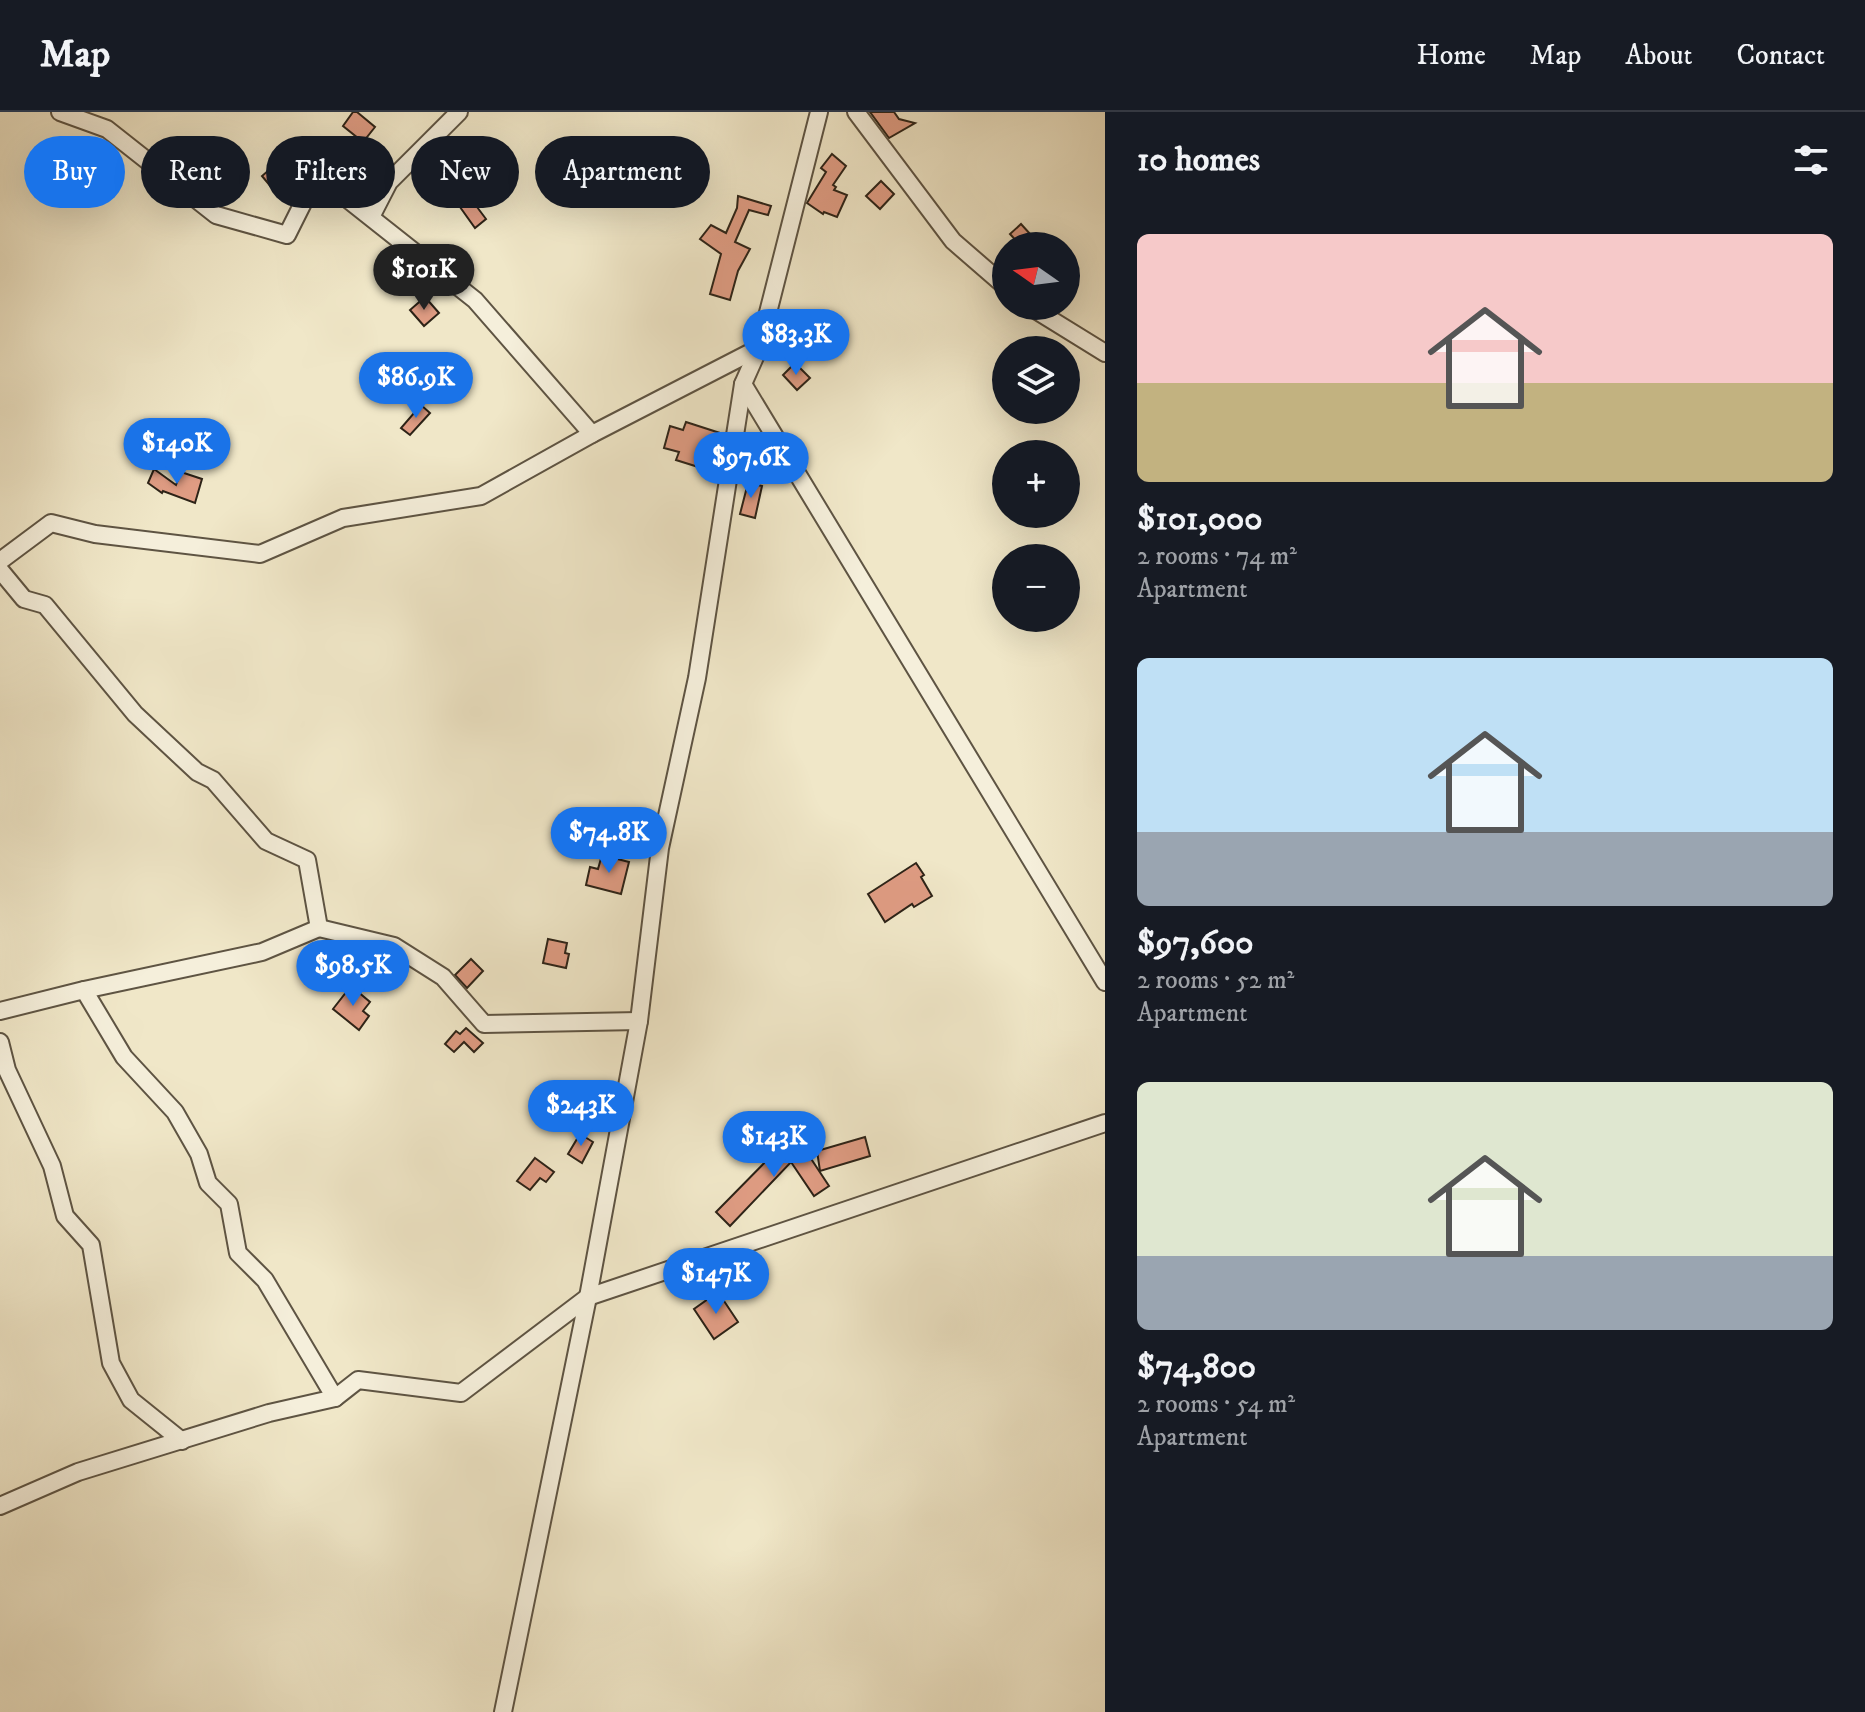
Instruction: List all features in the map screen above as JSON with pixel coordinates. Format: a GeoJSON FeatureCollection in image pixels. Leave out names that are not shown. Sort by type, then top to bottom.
{"type":"FeatureCollection","features":[{"type":"Feature","properties":{"kind":"street"},"geometry":{"type":"LineString","coordinates":[[60,112],[107,129],[216,215],[287,235],[317,175],[475,300],[592,434]]}},
{"type":"Feature","properties":{"kind":"street"},"geometry":{"type":"LineString","coordinates":[[371,217],[389,182],[459,112]]}},
{"type":"Feature","properties":{"kind":"street"},"geometry":{"type":"LineString","coordinates":[[503,1712],[588,1297],[639,1021],[660,848],[697,678],[743,384],[759,348],[819,112]]}},
{"type":"Feature","properties":{"kind":"street"},"geometry":{"type":"LineString","coordinates":[[856,112],[953,241],[992,275]]}},
{"type":"Feature","properties":{"kind":"street"},"geometry":{"type":"LineString","coordinates":[[1052,320],[1105,353]]}},
{"type":"Feature","properties":{"kind":"street"},"geometry":{"type":"LineString","coordinates":[[0,561],[51,523],[95,534],[260,554],[343,518],[481,496],[592,434],[759,348]]}},
{"type":"Feature","properties":{"kind":"street"},"geometry":{"type":"LineString","coordinates":[[743,384],[1105,982]]}},
{"type":"Feature","properties":{"kind":"street"},"geometry":{"type":"LineString","coordinates":[[0,570],[24,599],[45,605],[135,714],[197,772],[213,780],[266,841],[307,860],[319,928]]}},
{"type":"Feature","properties":{"kind":"street"},"geometry":{"type":"LineString","coordinates":[[0,1011],[262,952],[319,928],[394,946],[443,977],[484,1024],[639,1021]]}},
{"type":"Feature","properties":{"kind":"street"},"geometry":{"type":"LineString","coordinates":[[84,990],[124,1057],[175,1112],[199,1154],[208,1183],[229,1204],[238,1253],[265,1280],[335,1398]]}},
{"type":"Feature","properties":{"kind":"street"},"geometry":{"type":"LineString","coordinates":[[0,1042],[7,1070],[52,1166],[65,1216],[91,1245],[111,1363],[131,1400],[182,1441]]}},
{"type":"Feature","properties":{"kind":"street"},"geometry":{"type":"LineString","coordinates":[[0,1506],[78,1472],[269,1413],[335,1398],[358,1380],[461,1393],[588,1297],[1105,1123]]}},
{"type":"Feature","properties":{"kind":"building"},"geometry":{"type":"Polygon","coordinates":[[[353,112],[357,112],[375,127],[368,136],[356,136],[343,126],[353,112]]]}},
{"type":"Feature","properties":{"kind":"building"},"geometry":{"type":"Polygon","coordinates":[[[870,112],[894,112],[899,119],[915,123],[889,138],[870,112]]]}},
{"type":"Feature","properties":{"kind":"building"},"geometry":{"type":"Polygon","coordinates":[[[832,154],[846,166],[833,185],[836,187],[834,190],[847,195],[837,217],[823,214],[807,203],[826,172],[821,168],[832,154]]]}},
{"type":"Feature","properties":{"kind":"building"},"geometry":{"type":"Polygon","coordinates":[[[881,181],[894,194],[880,209],[866,196],[881,181]]]}},
{"type":"Feature","properties":{"kind":"building"},"geometry":{"type":"Polygon","coordinates":[[[738,196],[771,206],[768,215],[749,210],[735,242],[750,249],[738,271],[730,300],[710,294],[721,254],[700,239],[711,225],[726,233],[737,208],[738,196]]]}},
{"type":"Feature","properties":{"kind":"building"},"geometry":{"type":"Polygon","coordinates":[[[461,208],[478,208],[486,219],[475,228],[461,208]]]}},
{"type":"Feature","properties":{"kind":"building"},"geometry":{"type":"Polygon","coordinates":[[[1021,224],[1028,232],[1012,232],[1021,224]]]}},
{"type":"Feature","properties":{"kind":"building"},"geometry":{"type":"Polygon","coordinates":[[[425,297],[439,313],[424,326],[410,310],[425,297]]]}},
{"type":"Feature","properties":{"kind":"building"},"geometry":{"type":"Polygon","coordinates":[[[795,363],[810,378],[797,390],[783,375],[795,363]]]}},
{"type":"Feature","properties":{"kind":"building"},"geometry":{"type":"Polygon","coordinates":[[[421,405],[430,413],[410,435],[401,428],[421,405]]]}},
{"type":"Feature","properties":{"kind":"building"},"geometry":{"type":"Polygon","coordinates":[[[686,422],[723,434],[711,471],[676,460],[679,452],[664,448],[670,426],[683,430],[686,422]]]}},
{"type":"Feature","properties":{"kind":"building"},"geometry":{"type":"Polygon","coordinates":[[[154,469],[176,485],[181,472],[202,479],[195,503],[162,493],[148,483],[154,469]]]}},
{"type":"Feature","properties":{"kind":"building"},"geometry":{"type":"Polygon","coordinates":[[[748,483],[762,486],[755,518],[740,514],[748,483]]]}},
{"type":"Feature","properties":{"kind":"building"},"geometry":{"type":"Polygon","coordinates":[[[602,855],[629,862],[621,894],[586,885],[590,867],[598,869],[602,855]]]}},
{"type":"Feature","properties":{"kind":"building"},"geometry":{"type":"Polygon","coordinates":[[[916,863],[932,896],[914,907],[912,904],[885,922],[868,894],[916,863]]]}},
{"type":"Feature","properties":{"kind":"building"},"geometry":{"type":"Polygon","coordinates":[[[548,939],[567,943],[565,953],[569,954],[566,968],[543,963],[548,939]]]}},
{"type":"Feature","properties":{"kind":"building"},"geometry":{"type":"Polygon","coordinates":[[[471,959],[483,971],[467,988],[455,975],[471,959]]]}},
{"type":"Feature","properties":{"kind":"building"},"geometry":{"type":"Polygon","coordinates":[[[351,986],[370,1002],[363,1011],[369,1016],[359,1030],[333,1009],[351,986]]]}},
{"type":"Feature","properties":{"kind":"building"},"geometry":{"type":"Polygon","coordinates":[[[466,1028],[483,1043],[474,1052],[464,1042],[454,1052],[445,1044],[456,1031],[460,1034],[466,1028]]]}},
{"type":"Feature","properties":{"kind":"building"},"geometry":{"type":"Polygon","coordinates":[[[580,1134],[593,1142],[582,1163],[568,1154],[580,1134]]]}},
{"type":"Feature","properties":{"kind":"building"},"geometry":{"type":"Polygon","coordinates":[[[796,1136],[829,1186],[814,1196],[791,1162],[730,1226],[716,1212],[779,1148],[796,1136]]]}},
{"type":"Feature","properties":{"kind":"building"},"geometry":{"type":"Polygon","coordinates":[[[865,1137],[870,1156],[820,1171],[817,1151],[865,1137]]]}},
{"type":"Feature","properties":{"kind":"building"},"geometry":{"type":"Polygon","coordinates":[[[535,1158],[554,1172],[546,1182],[540,1178],[530,1190],[517,1181],[535,1158]]]}},
{"type":"Feature","properties":{"kind":"building"},"geometry":{"type":"Polygon","coordinates":[[[718,1292],[738,1322],[714,1339],[694,1309],[718,1292]]]}}]}
